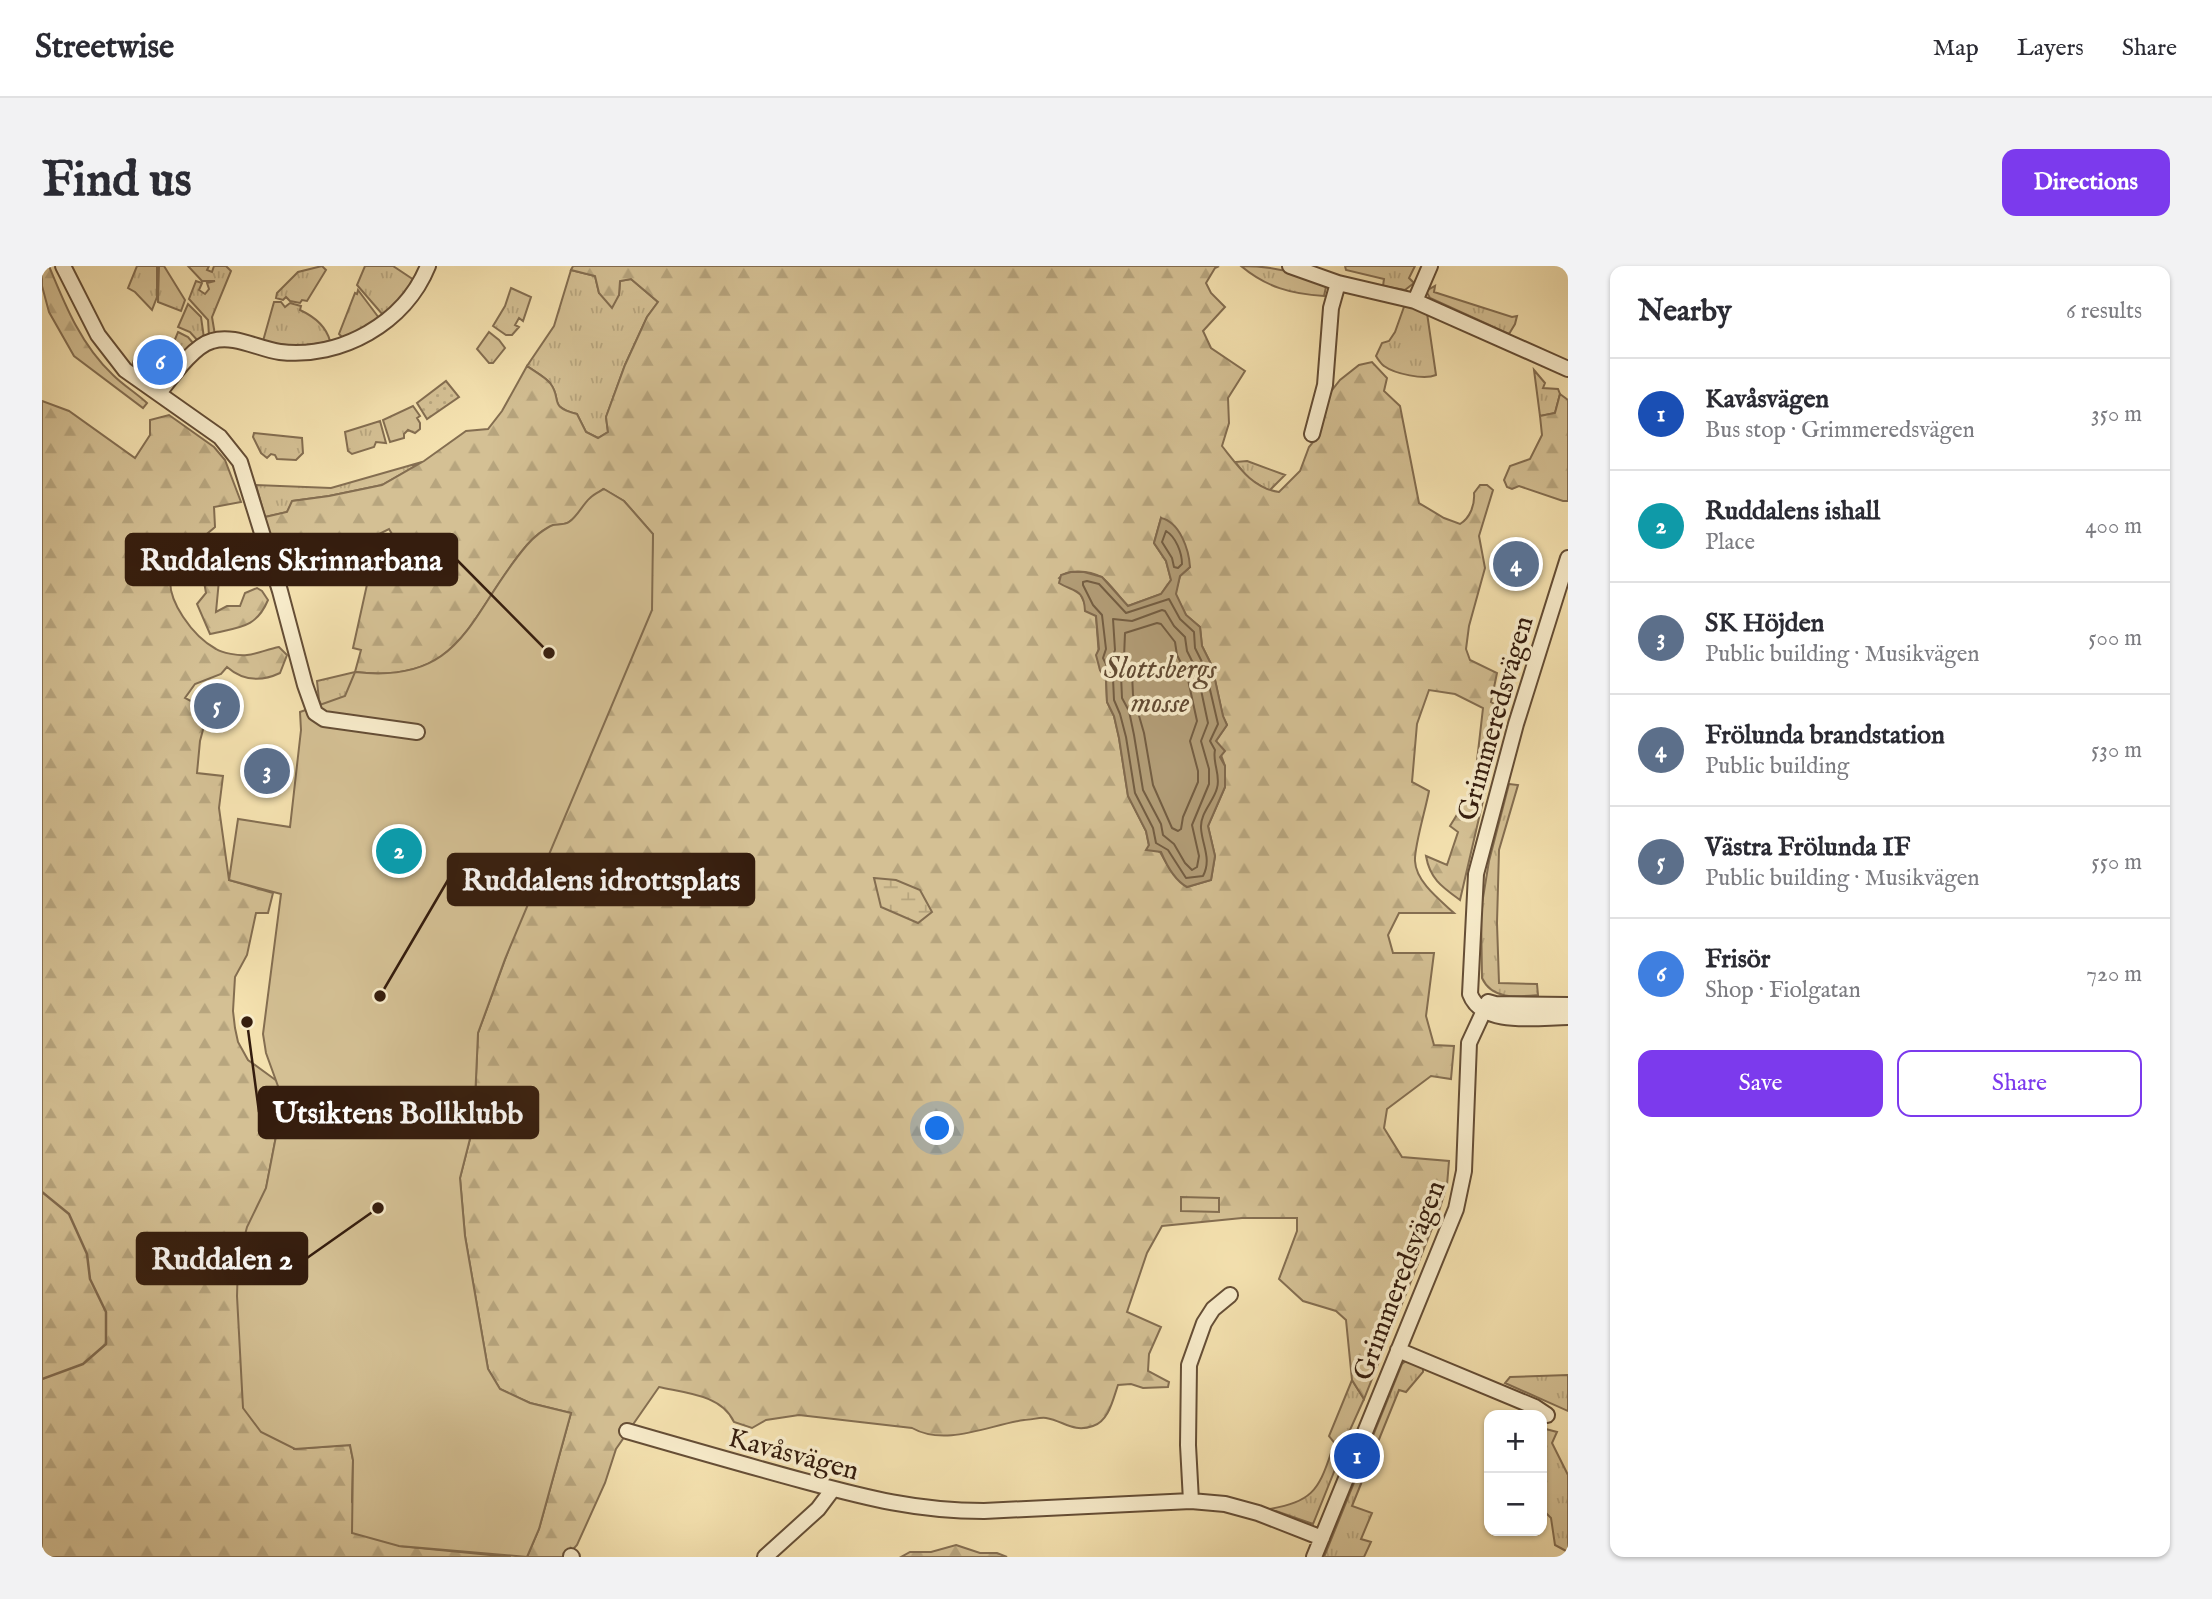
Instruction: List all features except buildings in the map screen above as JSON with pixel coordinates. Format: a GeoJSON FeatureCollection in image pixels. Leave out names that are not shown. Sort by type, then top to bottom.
{"type":"FeatureCollection","features":[{"type":"Feature","properties":{"kind":"street"},"geometry":{"type":"LineString","coordinates":[[63,266],[81,304],[112,356],[125,370],[220,437],[240,462],[315,713],[324,719],[417,732]]}},
{"type":"Feature","properties":{"kind":"street"},"geometry":{"type":"LineString","coordinates":[[159,393],[199,348],[212,341],[234,340],[260,348],[303,353],[334,347],[362,337],[410,299],[428,266]]}},
{"type":"Feature","properties":{"kind":"street"},"geometry":{"type":"LineString","coordinates":[[1290,266],[1338,283],[1415,301],[1568,369]]}},
{"type":"Feature","properties":{"kind":"street"},"geometry":{"type":"LineString","coordinates":[[1415,301],[1430,266]]}},
{"type":"Feature","properties":{"kind":"street"},"geometry":{"type":"LineString","coordinates":[[1312,434],[1325,385],[1331,308],[1338,283]]}},
{"type":"Feature","properties":{"kind":"street","name":"Grimmeredsvägen"},"geometry":{"type":"LineString","coordinates":[[1314,1557],[1461,1192],[1469,1043],[1485,1006],[1471,977],[1474,897],[1482,847],[1519,713],[1568,558]]}},
{"type":"Feature","properties":{"kind":"street"},"geometry":{"type":"LineString","coordinates":[[1485,1006],[1568,1005]]}},
{"type":"Feature","properties":{"kind":"street"},"geometry":{"type":"LineString","coordinates":[[1485,1006],[1501,1016],[1568,1017]]}},
{"type":"Feature","properties":{"kind":"street"},"geometry":{"type":"LineString","coordinates":[[1191,1501],[1188,1445],[1189,1365],[1204,1323],[1213,1309],[1230,1295]]}},
{"type":"Feature","properties":{"kind":"street"},"geometry":{"type":"LineString","coordinates":[[1398,1350],[1539,1410]]}},
{"type":"Feature","properties":{"kind":"street","name":"Kavåsvägen"},"geometry":{"type":"LineString","coordinates":[[627,1431],[833,1489],[906,1506],[949,1511],[1191,1501],[1238,1507],[1322,1538]]}},
{"type":"Feature","properties":{"kind":"street"},"geometry":{"type":"LineString","coordinates":[[765,1557],[818,1509],[833,1489]]}},
{"type":"Feature","properties":{"kind":"green space"},"geometry":{"type":"Polygon","coordinates":[[[42,266],[49,266],[68,310],[92,351],[113,375],[147,403],[143,408],[74,356],[49,312],[42,286],[42,266]]]}},
{"type":"Feature","properties":{"kind":"green space"},"geometry":{"type":"Polygon","coordinates":[[[137,266],[157,266],[157,297],[152,310],[128,288],[137,266]]]}},
{"type":"Feature","properties":{"kind":"green space"},"geometry":{"type":"Polygon","coordinates":[[[159,266],[164,266],[185,300],[181,311],[158,302],[159,266]]]}},
{"type":"Feature","properties":{"kind":"green space"},"geometry":{"type":"Polygon","coordinates":[[[188,266],[209,266],[207,270],[212,272],[214,266],[226,266],[231,271],[212,317],[215,335],[209,336],[208,320],[189,299],[196,281],[202,283],[199,290],[205,294],[209,289],[207,283],[215,281],[202,281],[188,266]]]}},
{"type":"Feature","properties":{"kind":"green space"},"geometry":{"type":"Polygon","coordinates":[[[322,266],[326,270],[307,301],[302,300],[300,303],[290,301],[286,297],[283,300],[276,298],[277,293],[298,272],[322,266]]]}},
{"type":"Feature","properties":{"kind":"green space"},"geometry":{"type":"Polygon","coordinates":[[[365,266],[393,266],[414,280],[403,296],[383,315],[357,285],[365,266]]]}},
{"type":"Feature","properties":{"kind":"green space"},"geometry":{"type":"Polygon","coordinates":[[[573,266],[1219,266],[1206,283],[1211,293],[1225,307],[1203,331],[1211,348],[1245,371],[1228,398],[1229,423],[1222,446],[1253,481],[1279,492],[1300,471],[1309,447],[1318,436],[1329,394],[1340,380],[1359,365],[1372,362],[1387,378],[1384,391],[1400,406],[1419,503],[1460,524],[1471,511],[1474,493],[1480,485],[1487,485],[1493,490],[1479,536],[1485,568],[1469,626],[1466,649],[1470,660],[1497,673],[1491,702],[1504,710],[1460,900],[1434,877],[1426,856],[1447,865],[1458,832],[1450,826],[1474,787],[1483,708],[1455,694],[1429,690],[1417,724],[1412,782],[1429,791],[1415,861],[1416,869],[1424,883],[1454,913],[1399,913],[1388,935],[1393,953],[1434,953],[1426,1016],[1434,1045],[1454,1046],[1451,1079],[1431,1076],[1387,1109],[1384,1128],[1402,1157],[1449,1161],[1447,1185],[1364,1399],[1352,1380],[1346,1320],[1336,1311],[1303,1301],[1279,1279],[1297,1231],[1297,1218],[1242,1218],[1162,1226],[1147,1253],[1127,1312],[1161,1327],[1149,1354],[1148,1371],[1169,1382],[1168,1387],[1118,1385],[1110,1409],[1103,1419],[1086,1428],[1041,1418],[968,1433],[939,1435],[912,1428],[799,1415],[766,1420],[752,1428],[734,1422],[721,1406],[712,1401],[659,1387],[616,1449],[605,1483],[577,1545],[566,1557],[527,1557],[539,1529],[571,1413],[530,1403],[500,1389],[488,1369],[465,1236],[460,1178],[474,1123],[478,1033],[652,560],[653,534],[624,501],[603,489],[573,519],[546,529],[529,542],[460,639],[442,655],[420,667],[391,673],[355,672],[361,650],[353,648],[368,580],[398,544],[389,529],[369,539],[279,567],[265,517],[287,512],[292,501],[382,485],[424,461],[466,431],[488,429],[502,411],[527,366],[550,383],[559,405],[577,414],[586,432],[598,438],[608,432],[606,417],[625,365],[647,317],[658,302],[631,279],[620,281],[619,295],[612,308],[599,293],[595,276],[571,270],[573,266]],[[1161,518],[1154,543],[1166,561],[1171,580],[1161,594],[1128,606],[1101,577],[1085,572],[1073,572],[1059,578],[1079,591],[1086,606],[1096,616],[1100,670],[1106,679],[1107,702],[1114,716],[1119,738],[1128,796],[1146,831],[1149,846],[1160,852],[1171,871],[1187,887],[1211,880],[1215,856],[1208,826],[1225,787],[1225,766],[1216,741],[1227,725],[1212,666],[1202,646],[1200,627],[1186,615],[1175,594],[1180,576],[1190,567],[1161,518]]]}},
{"type":"Feature","properties":{"kind":"green space"},"geometry":{"type":"Polygon","coordinates":[[[1241,266],[1274,268],[1296,273],[1326,287],[1324,296],[1280,288],[1241,266]]]}},
{"type":"Feature","properties":{"kind":"green space"},"geometry":{"type":"Polygon","coordinates":[[[1345,266],[1415,266],[1409,278],[1414,283],[1405,290],[1383,286],[1384,279],[1346,270],[1345,266]]]}},
{"type":"Feature","properties":{"kind":"green space"},"geometry":{"type":"Polygon","coordinates":[[[571,270],[595,276],[599,293],[619,295],[620,281],[631,279],[658,302],[647,317],[625,365],[606,417],[608,432],[598,438],[586,432],[577,414],[559,405],[550,383],[527,366],[554,326],[571,270]]]}},
{"type":"Feature","properties":{"kind":"green space"},"geometry":{"type":"Polygon","coordinates":[[[1435,286],[1434,292],[1512,317],[1517,316],[1515,324],[1509,334],[1430,298],[1426,291],[1435,286]]]}},
{"type":"Feature","properties":{"kind":"green space"},"geometry":{"type":"Polygon","coordinates":[[[511,288],[531,297],[523,321],[519,318],[515,325],[519,327],[512,335],[506,335],[493,326],[505,306],[511,288]]]}},
{"type":"Feature","properties":{"kind":"green space"},"geometry":{"type":"Polygon","coordinates":[[[358,290],[379,318],[343,338],[339,334],[358,290]]]}},
{"type":"Feature","properties":{"kind":"green space"},"geometry":{"type":"Polygon","coordinates":[[[274,302],[281,302],[285,307],[290,303],[301,306],[300,310],[322,326],[330,341],[296,345],[263,341],[274,302]]]}},
{"type":"Feature","properties":{"kind":"green space"},"geometry":{"type":"Polygon","coordinates":[[[188,304],[201,317],[204,338],[198,341],[190,332],[178,327],[188,304]]]}},
{"type":"Feature","properties":{"kind":"green space"},"geometry":{"type":"Polygon","coordinates":[[[1405,304],[1427,313],[1436,375],[1417,376],[1395,371],[1383,365],[1376,356],[1382,343],[1389,341],[1395,332],[1405,304]]]}},
{"type":"Feature","properties":{"kind":"green space"},"geometry":{"type":"Polygon","coordinates":[[[178,332],[193,343],[162,378],[150,378],[132,366],[135,356],[163,368],[178,332]]]}},
{"type":"Feature","properties":{"kind":"green space"},"geometry":{"type":"Polygon","coordinates":[[[489,332],[505,348],[493,363],[489,363],[477,349],[489,332]]]}},
{"type":"Feature","properties":{"kind":"green space"},"geometry":{"type":"Polygon","coordinates":[[[1534,370],[1545,383],[1543,388],[1558,389],[1560,394],[1555,413],[1540,416],[1534,370]]]}},
{"type":"Feature","properties":{"kind":"green space"},"geometry":{"type":"Polygon","coordinates":[[[446,381],[459,397],[427,419],[417,403],[446,381]]]}},
{"type":"Feature","properties":{"kind":"green space"},"geometry":{"type":"Polygon","coordinates":[[[1560,394],[1568,400],[1568,501],[1519,486],[1512,489],[1507,487],[1504,480],[1510,466],[1530,459],[1542,435],[1540,416],[1555,413],[1560,394]]]}},
{"type":"Feature","properties":{"kind":"green space"},"geometry":{"type":"Polygon","coordinates":[[[42,401],[69,411],[135,458],[150,435],[150,420],[169,415],[214,447],[225,460],[241,502],[214,507],[215,527],[184,554],[174,567],[170,584],[172,595],[191,627],[219,650],[247,655],[279,647],[287,655],[280,673],[252,679],[227,667],[221,674],[195,684],[185,698],[202,707],[207,715],[200,741],[197,773],[223,776],[219,808],[229,880],[273,893],[268,913],[256,913],[247,955],[235,977],[233,1011],[238,1042],[248,1060],[277,1081],[283,1100],[260,1220],[294,1449],[350,1445],[353,1460],[352,1502],[399,1546],[511,1557],[42,1557],[42,401]]]}},
{"type":"Feature","properties":{"kind":"green space"},"geometry":{"type":"Polygon","coordinates":[[[413,406],[420,416],[417,418],[420,429],[415,433],[408,430],[404,438],[390,442],[383,420],[413,406]]]}},
{"type":"Feature","properties":{"kind":"green space"},"geometry":{"type":"Polygon","coordinates":[[[380,421],[386,443],[376,442],[374,447],[352,454],[348,451],[345,432],[380,421]]]}},
{"type":"Feature","properties":{"kind":"green space"},"geometry":{"type":"Polygon","coordinates":[[[254,433],[302,438],[303,453],[296,460],[277,459],[271,454],[267,458],[261,453],[253,437],[254,433]]]}},
{"type":"Feature","properties":{"kind":"green space"},"geometry":{"type":"Polygon","coordinates":[[[1247,461],[1285,475],[1269,491],[1248,478],[1235,462],[1247,461]]]}},
{"type":"Feature","properties":{"kind":"green space"},"geometry":{"type":"Polygon","coordinates":[[[422,462],[382,485],[293,501],[287,512],[265,517],[256,485],[331,488],[422,462]]]}},
{"type":"Feature","properties":{"kind":"green space"},"geometry":{"type":"Polygon","coordinates":[[[604,489],[624,501],[653,534],[652,610],[505,959],[478,1033],[474,1123],[460,1178],[465,1236],[488,1369],[500,1389],[530,1403],[571,1413],[539,1529],[527,1557],[399,1546],[352,1533],[353,1460],[350,1445],[295,1449],[261,1432],[243,1408],[237,1296],[238,1262],[247,1227],[266,1188],[283,1100],[266,1053],[263,1034],[281,894],[229,880],[238,819],[290,827],[301,730],[300,712],[345,696],[355,672],[392,673],[420,667],[442,655],[476,618],[507,570],[530,542],[550,526],[569,522],[590,498],[604,489]]]}},
{"type":"Feature","properties":{"kind":"green space"},"geometry":{"type":"Polygon","coordinates":[[[215,572],[219,580],[216,612],[227,606],[240,606],[245,593],[257,588],[268,600],[258,617],[237,628],[210,634],[197,604],[206,593],[203,576],[215,572]]]}},
{"type":"Feature","properties":{"kind":"green space"},"geometry":{"type":"Polygon","coordinates":[[[355,672],[378,674],[389,684],[323,709],[317,681],[355,672]]]}},
{"type":"Feature","properties":{"kind":"green space"},"geometry":{"type":"Polygon","coordinates":[[[1509,784],[1518,785],[1499,850],[1499,983],[1537,984],[1538,995],[1499,994],[1486,985],[1482,978],[1481,910],[1489,861],[1509,784]]]}},
{"type":"Feature","properties":{"kind":"green space"},"geometry":{"type":"Polygon","coordinates":[[[874,878],[896,880],[920,890],[932,912],[918,923],[881,907],[874,878]]]}},
{"type":"Feature","properties":{"kind":"green space"},"geometry":{"type":"Polygon","coordinates":[[[1181,1197],[1219,1198],[1219,1212],[1181,1211],[1181,1197]]]}},
{"type":"Feature","properties":{"kind":"green space"},"geometry":{"type":"Polygon","coordinates":[[[1407,1360],[1423,1367],[1423,1372],[1406,1392],[1399,1390],[1352,1506],[1372,1513],[1361,1539],[1371,1542],[1364,1557],[1324,1557],[1402,1364],[1407,1360]]]}},
{"type":"Feature","properties":{"kind":"green space"},"geometry":{"type":"Polygon","coordinates":[[[1568,1375],[1568,1411],[1505,1383],[1510,1377],[1568,1375]]]}},
{"type":"Feature","properties":{"kind":"green space"},"geometry":{"type":"Polygon","coordinates":[[[1352,1380],[1364,1399],[1350,1430],[1337,1446],[1329,1436],[1352,1380]]]}},
{"type":"Feature","properties":{"kind":"green space"},"geometry":{"type":"Polygon","coordinates":[[[1547,1429],[1557,1432],[1552,1443],[1568,1475],[1568,1552],[1555,1545],[1551,1518],[1547,1514],[1547,1429]]]}},
{"type":"Feature","properties":{"kind":"green space"},"geometry":{"type":"Polygon","coordinates":[[[1331,1453],[1338,1462],[1313,1524],[1270,1509],[1295,1502],[1311,1493],[1322,1477],[1331,1453]]]}},
{"type":"Feature","properties":{"kind":"green space"},"geometry":{"type":"Polygon","coordinates":[[[956,1545],[980,1553],[997,1553],[1007,1557],[901,1557],[910,1552],[931,1552],[956,1545]]]}},
{"type":"Feature","properties":{"kind":"water","name":"Slottsbergs mosse"},"geometry":{"type":"Polygon","coordinates":[[[1161,518],[1178,531],[1188,553],[1190,567],[1180,576],[1176,594],[1186,615],[1200,627],[1202,646],[1212,666],[1227,725],[1216,741],[1225,751],[1220,757],[1225,766],[1225,787],[1208,826],[1215,856],[1211,880],[1187,887],[1174,876],[1161,852],[1146,850],[1149,845],[1146,831],[1128,796],[1119,738],[1114,716],[1107,702],[1106,679],[1096,655],[1099,649],[1096,616],[1085,611],[1080,594],[1059,583],[1061,575],[1071,572],[1102,577],[1128,606],[1161,594],[1171,580],[1166,561],[1154,543],[1161,518]]]}},
{"type":"Feature","properties":{"kind":"waterway"},"geometry":{"type":"LineString","coordinates":[[42,1192],[69,1214],[87,1254],[90,1279],[106,1312],[106,1344],[83,1364],[42,1379]]}},
{"type":"Feature","properties":{"kind":"place","name":"Frisör"},"geometry":{"type":"Point","coordinates":[160,362]}},
{"type":"Feature","properties":{"kind":"place","name":"Frölunda brandstation"},"geometry":{"type":"Point","coordinates":[1516,564]}},
{"type":"Feature","properties":{"kind":"place","name":"Ruddalens Skrinnarbana"},"geometry":{"type":"Point","coordinates":[549,653]}},
{"type":"Feature","properties":{"kind":"place","name":"Västra Frölunda IF"},"geometry":{"type":"Point","coordinates":[217,706]}},
{"type":"Feature","properties":{"kind":"place","name":"SK Höjden"},"geometry":{"type":"Point","coordinates":[267,771]}},
{"type":"Feature","properties":{"kind":"place","name":"Ruddalens ishall"},"geometry":{"type":"Point","coordinates":[399,851]}},
{"type":"Feature","properties":{"kind":"place","name":"Ruddalens idrottsplats"},"geometry":{"type":"Point","coordinates":[380,996]}},
{"type":"Feature","properties":{"kind":"place","name":"Utsiktens Bollklubb"},"geometry":{"type":"Point","coordinates":[247,1022]}},
{"type":"Feature","properties":{"kind":"place","name":"Ruddalen 2"},"geometry":{"type":"Point","coordinates":[378,1208]}},
{"type":"Feature","properties":{"kind":"place","name":"Kavåsvägen"},"geometry":{"type":"Point","coordinates":[1357,1456]}}]}
